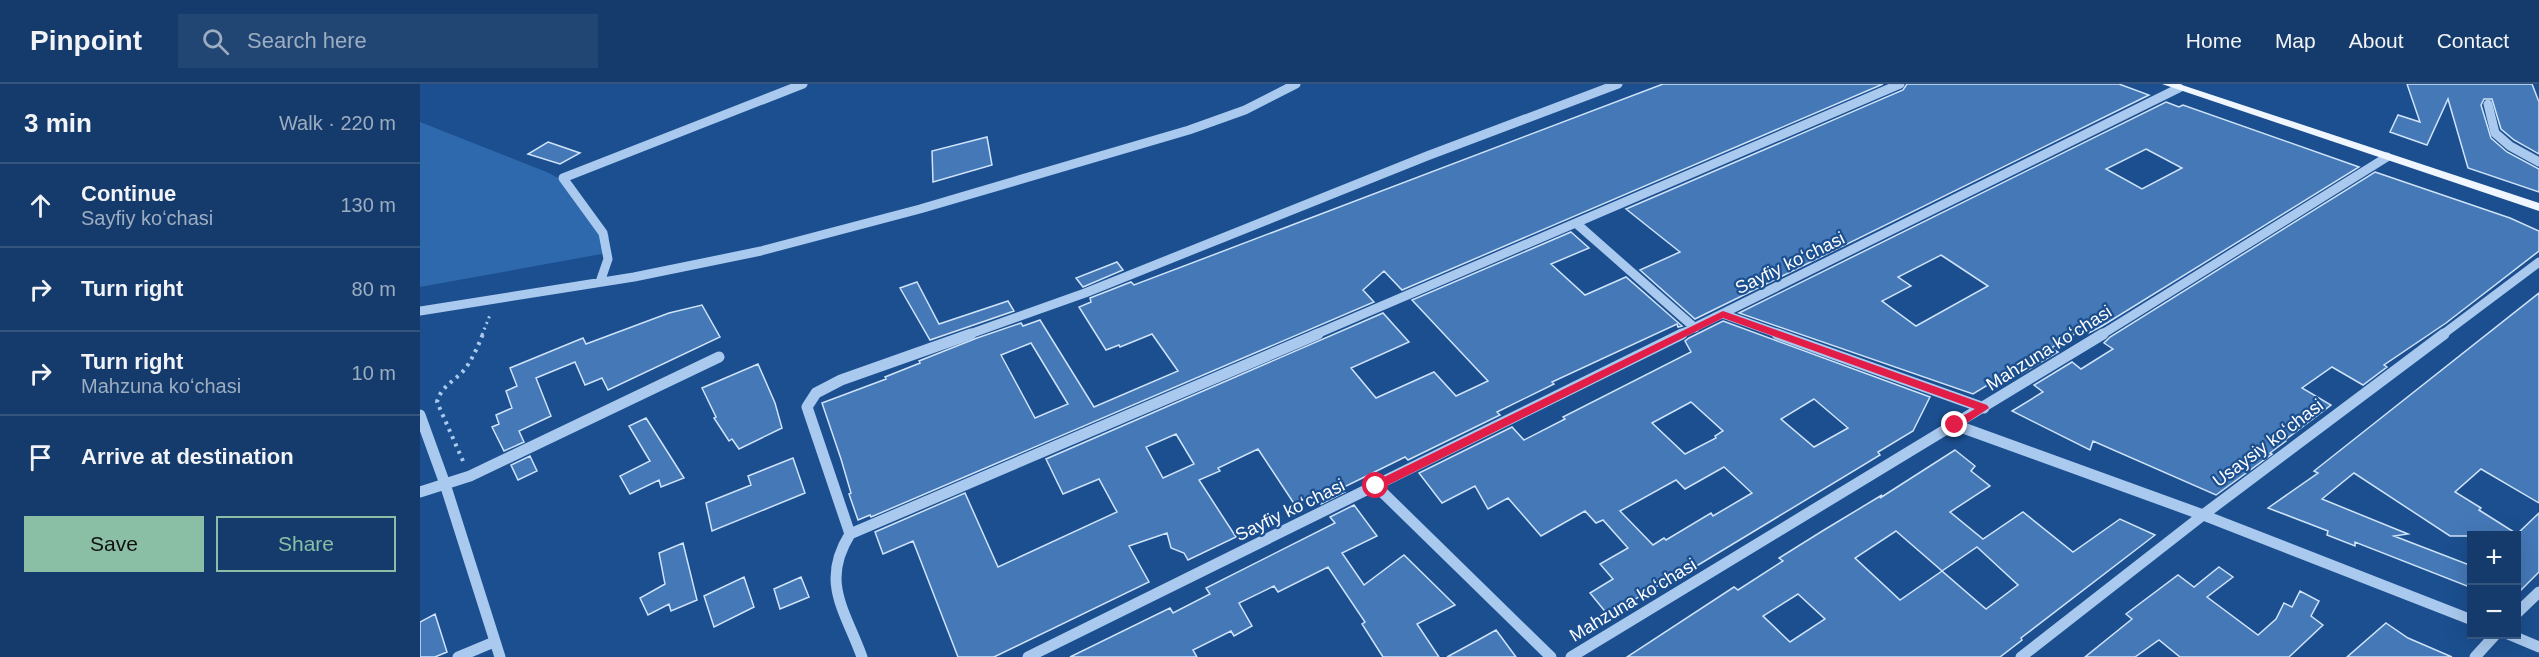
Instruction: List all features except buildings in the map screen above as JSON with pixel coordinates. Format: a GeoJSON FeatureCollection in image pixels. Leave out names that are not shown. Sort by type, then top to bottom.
{"type":"FeatureCollection","features":[{"type":"Feature","properties":{"kind":"main road"},"geometry":{"type":"LineString","coordinates":[[2173,86],[2539,207]]}},
{"type":"Feature","properties":{"kind":"street"},"geometry":{"type":"LineString","coordinates":[[600,282],[608,259],[603,233],[563,178],[803,84]]}},
{"type":"Feature","properties":{"kind":"street"},"geometry":{"type":"LineString","coordinates":[[420,311],[600,282],[760,252],[881,221],[1193,127],[1260,102],[1296,84]]}},
{"type":"Feature","properties":{"kind":"street"},"geometry":{"type":"LineString","coordinates":[[850,534],[808,415],[810,400],[826,387],[939,343],[1085,293],[1427,156],[1618,84]]}},
{"type":"Feature","properties":{"kind":"street"},"geometry":{"type":"LineString","coordinates":[[862,657],[835,582],[840,550],[850,534],[1900,84]]}},
{"type":"Feature","properties":{"kind":"street","name":"Sayfiy koʻchasi"},"geometry":{"type":"LineString","coordinates":[[1028,657],[1695,328],[2173,86]]}},
{"type":"Feature","properties":{"kind":"street"},"geometry":{"type":"LineString","coordinates":[[2488,104],[2495,133],[2510,146],[2539,162]]}},
{"type":"Feature","properties":{"kind":"street","name":"Mahzuna koʻchasi"},"geometry":{"type":"LineString","coordinates":[[1571,657],[1984,408],[2387,157]]}},
{"type":"Feature","properties":{"kind":"street"},"geometry":{"type":"LineString","coordinates":[[1577,224],[1695,328]]}},
{"type":"Feature","properties":{"kind":"street","name":"Usaysiy koʻchasi"},"geometry":{"type":"LineString","coordinates":[[2021,657],[2203,515],[2539,262]]}},
{"type":"Feature","properties":{"kind":"street"},"geometry":{"type":"LineString","coordinates":[[1723,314],[1984,408]]}},
{"type":"Feature","properties":{"kind":"street"},"geometry":{"type":"LineString","coordinates":[[420,492],[470,476],[719,357]]}},
{"type":"Feature","properties":{"kind":"street"},"geometry":{"type":"LineString","coordinates":[[420,415],[445,484],[500,657]]}},
{"type":"Feature","properties":{"kind":"street"},"geometry":{"type":"LineString","coordinates":[[1955,425],[2203,515],[2467,618]]}},
{"type":"Feature","properties":{"kind":"street"},"geometry":{"type":"LineString","coordinates":[[1376,486],[1551,657]]}},
{"type":"Feature","properties":{"kind":"street"},"geometry":{"type":"LineString","coordinates":[[2521,610],[2539,592]]}},
{"type":"Feature","properties":{"kind":"street"},"geometry":{"type":"LineString","coordinates":[[2475,657],[2491,639]]}},
{"type":"Feature","properties":{"kind":"street"},"geometry":{"type":"LineString","coordinates":[[2520,639],[2539,647]]}},
{"type":"Feature","properties":{"kind":"street"},"geometry":{"type":"LineString","coordinates":[[458,657],[494,642]]}},
{"type":"Feature","properties":{"kind":"path"},"geometry":{"type":"LineString","coordinates":[[470,476],[437,402],[442,388],[469,362],[497,299]]}},
{"type":"Feature","properties":{"kind":"shaded area"},"geometry":{"type":"Polygon","coordinates":[[[420,122],[549,173],[574,187],[609,235],[607,253],[420,287],[420,122]]]}},
{"type":"Feature","properties":{"kind":"route"},"geometry":{"type":"LineString","coordinates":[[1376,486],[1723,314],[1984,408],[1955,425]]}}]}
